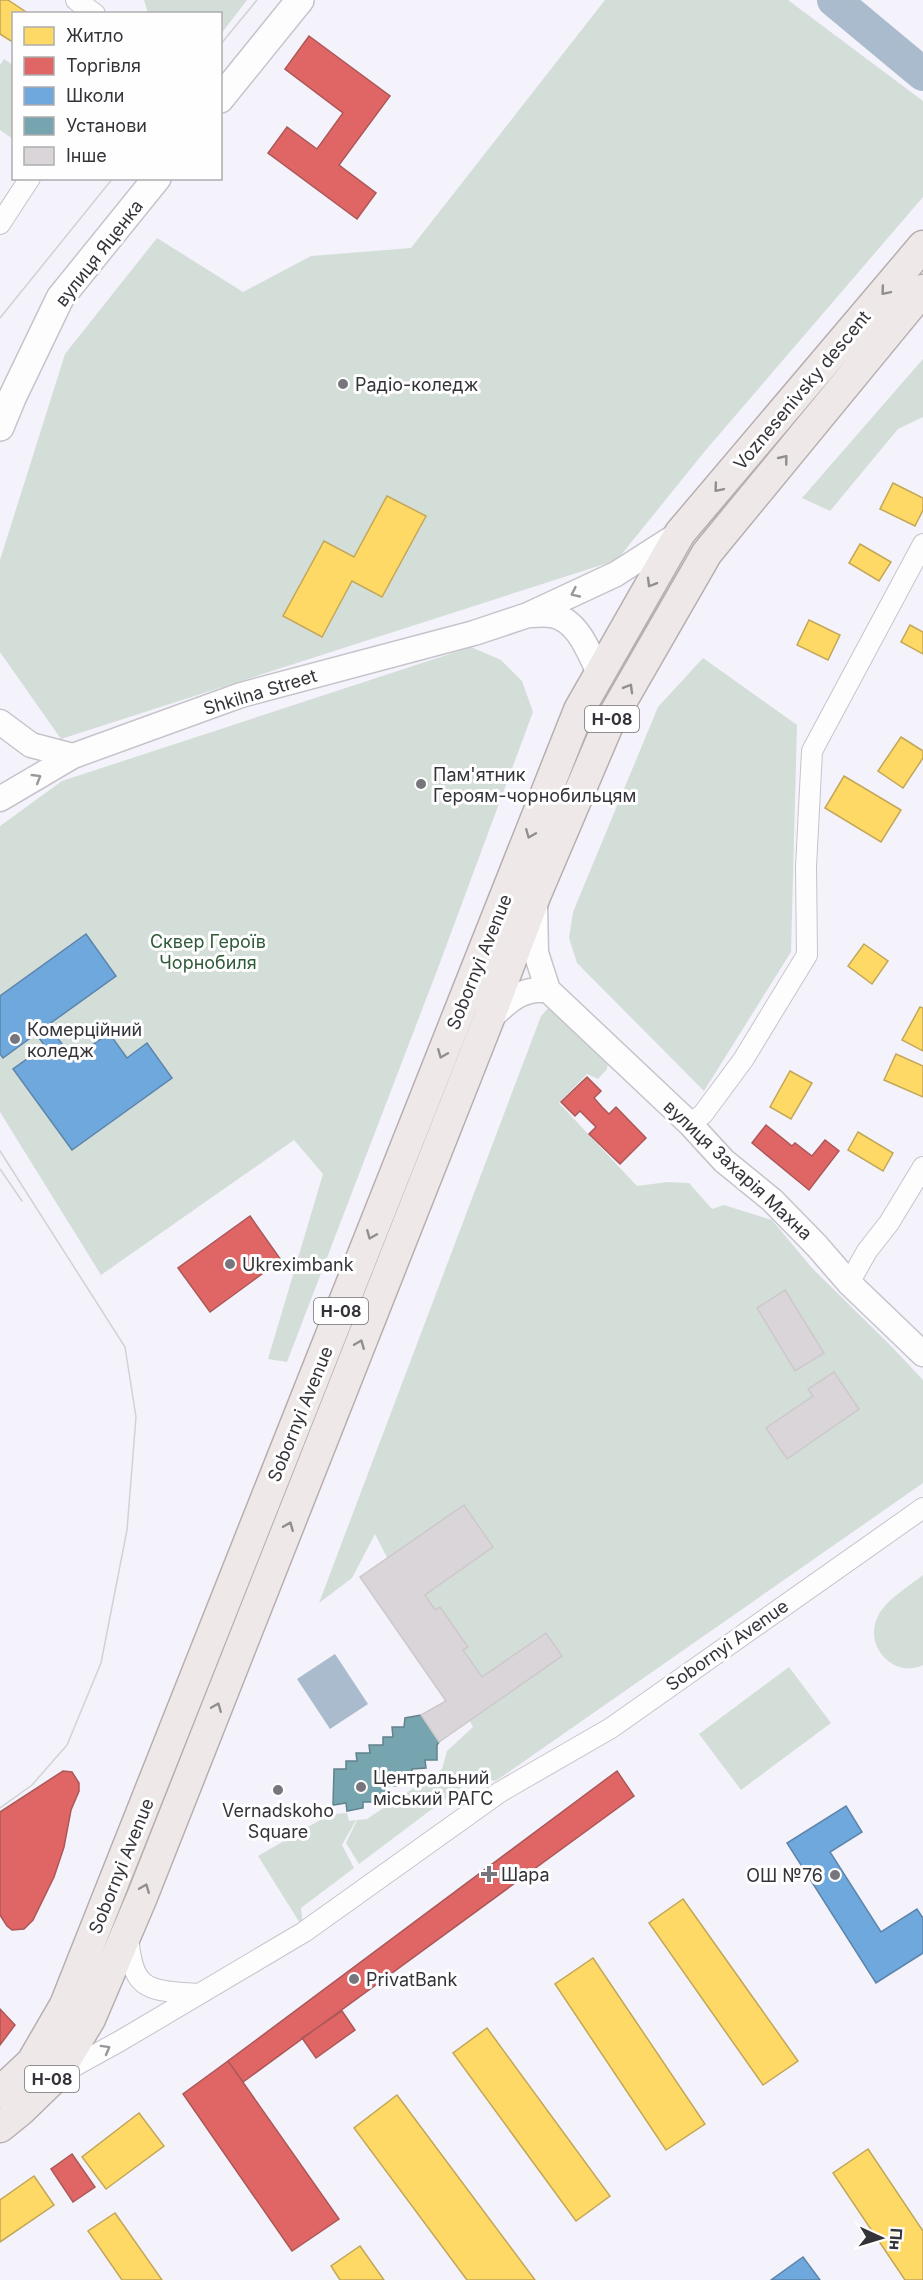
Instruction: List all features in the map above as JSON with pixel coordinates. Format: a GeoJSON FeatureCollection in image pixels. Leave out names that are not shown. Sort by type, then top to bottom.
{"type":"FeatureCollection","features":[{"type":"Feature","properties":{"kind":"main road"},"geometry":{"type":"LineString","coordinates":[[222,97],[300,0]]}},
{"type":"Feature","properties":{"kind":"main road","name":"вулиця Яценка"},"geometry":{"type":"LineString","coordinates":[[0,427],[60,298],[155,180]]}},
{"type":"Feature","properties":{"kind":"main road","name":"Voznesenivsky descent"},"geometry":{"type":"LineString","coordinates":[[680,532],[923,246]]}},
{"type":"Feature","properties":{"kind":"main road","name":"Voznesenivsky descent"},"geometry":{"type":"LineString","coordinates":[[707,553],[923,290]]}},
{"type":"Feature","properties":{"kind":"main road","name":"Sobornyi Avenue"},"geometry":{"type":"LineString","coordinates":[[0,2092],[33,2062],[66,2005],[579,710],[680,532]]}},
{"type":"Feature","properties":{"kind":"main road","name":"Sobornyi Avenue"},"geometry":{"type":"LineString","coordinates":[[0,2127],[55,2077],[90,2019],[128,1930],[488,1021],[536,894],[608,725],[707,553]]}},
{"type":"Feature","properties":{"kind":"street"},"geometry":{"type":"LineString","coordinates":[[76,0],[92,12]]}},
{"type":"Feature","properties":{"kind":"street"},"geometry":{"type":"LineString","coordinates":[[0,224],[29,180]]}},
{"type":"Feature","properties":{"kind":"street","name":"Shkilna Street"},"geometry":{"type":"LineString","coordinates":[[0,800],[73,756],[241,695],[474,633],[528,615],[616,574],[680,532]]}},
{"type":"Feature","properties":{"kind":"street"},"geometry":{"type":"LineString","coordinates":[[690,1124],[703,1114],[743,1060],[807,955],[806,867],[812,751],[923,544]]}},
{"type":"Feature","properties":{"kind":"street","name":"Shkilna Street"},"geometry":{"type":"LineString","coordinates":[[528,615],[553,615],[572,626],[585,643],[599,673]]}},
{"type":"Feature","properties":{"kind":"street"},"geometry":{"type":"LineString","coordinates":[[0,722],[31,745],[73,756]]}},
{"type":"Feature","properties":{"kind":"street"},"geometry":{"type":"LineString","coordinates":[[488,1021],[527,990],[548,990],[536,953],[536,894]]}},
{"type":"Feature","properties":{"kind":"street","name":"вулиця Захарія Махна"},"geometry":{"type":"LineString","coordinates":[[548,990],[690,1124],[724,1161],[772,1200],[810,1238],[849,1283],[923,1354]]}},
{"type":"Feature","properties":{"kind":"street"},"geometry":{"type":"LineString","coordinates":[[849,1283],[867,1251],[889,1223],[923,1167]]}},
{"type":"Feature","properties":{"kind":"street","name":"Sobornyi Avenue"},"geometry":{"type":"LineString","coordinates":[[55,2077],[304,1932],[500,1792],[611,1728],[923,1508]]}},
{"type":"Feature","properties":{"kind":"street","name":"Sobornyi Avenue"},"geometry":{"type":"LineString","coordinates":[[128,1930],[130,1958],[142,1983],[158,1991],[197,1994]]}},
{"type":"Feature","properties":{"kind":"green space"},"geometry":{"type":"Polygon","coordinates":[[[144,0],[247,0],[222,33],[222,12],[148,12],[144,0]]]}},
{"type":"Feature","properties":{"kind":"green space"},"geometry":{"type":"Polygon","coordinates":[[[605,0],[788,0],[923,101],[923,197],[705,451],[617,560],[61,739],[0,652],[0,560],[65,354],[157,238],[243,292],[311,256],[411,248],[605,0]]]}},
{"type":"Feature","properties":{"kind":"green space"},"geometry":{"type":"Polygon","coordinates":[[[4,59],[12,64],[12,138],[0,130],[0,65],[4,59]]]}},
{"type":"Feature","properties":{"kind":"green space"},"geometry":{"type":"Polygon","coordinates":[[[923,359],[923,417],[898,429],[830,511],[802,498],[923,359]]]}},
{"type":"Feature","properties":{"kind":"green space","name":"Сквер Героїв Чорнобиля"},"geometry":{"type":"Polygon","coordinates":[[[471,647],[501,660],[522,681],[533,712],[287,1362],[268,1359],[323,1174],[294,1140],[101,1275],[0,1112],[0,826],[62,781],[471,647]]]}},
{"type":"Feature","properties":{"kind":"green space"},"geometry":{"type":"Polygon","coordinates":[[[703,658],[797,725],[791,952],[704,1091],[577,963],[569,938],[573,912],[658,707],[703,658]]]}},
{"type":"Feature","properties":{"kind":"green space"},"geometry":{"type":"Polygon","coordinates":[[[551,1005],[608,1061],[607,1069],[598,1079],[587,1074],[559,1103],[637,1186],[668,1182],[689,1183],[712,1209],[724,1205],[772,1220],[812,1268],[923,1380],[923,1483],[506,1774],[495,1781],[476,1776],[359,1864],[346,1843],[357,1820],[367,1819],[442,1769],[447,1751],[473,1727],[375,1534],[352,1578],[319,1603],[541,1016],[551,1005]]]}},
{"type":"Feature","properties":{"kind":"green space"},"geometry":{"type":"Polygon","coordinates":[[[923,1575],[923,1665],[912,1668],[901,1667],[884,1657],[874,1638],[874,1627],[878,1616],[887,1604],[923,1575]]]}},
{"type":"Feature","properties":{"kind":"green space"},"geometry":{"type":"Polygon","coordinates":[[[789,1667],[831,1723],[741,1790],[699,1734],[789,1667]]]}},
{"type":"Feature","properties":{"kind":"green space"},"geometry":{"type":"Polygon","coordinates":[[[334,1812],[335,1814],[347,1813],[349,1821],[356,1820],[342,1845],[354,1868],[301,1908],[303,1928],[258,1856],[334,1812]]]}},
{"type":"Feature","properties":{"kind":"water"},"geometry":{"type":"Polygon","coordinates":[[[335,1654],[368,1704],[330,1729],[297,1679],[335,1654]]]}},
{"type":"Feature","properties":{"kind":"building: Житло"},"geometry":{"type":"Polygon","coordinates":[[[0,0],[8,0],[26,12],[12,12],[12,42],[0,34],[0,0]]]}},
{"type":"Feature","properties":{"kind":"building: Житло"},"geometry":{"type":"Polygon","coordinates":[[[893,483],[923,498],[923,510],[915,526],[880,509],[893,483]]]}},
{"type":"Feature","properties":{"kind":"building: Житло"},"geometry":{"type":"Polygon","coordinates":[[[387,496],[426,516],[382,597],[352,581],[322,637],[283,616],[324,541],[354,557],[387,496]]]}},
{"type":"Feature","properties":{"kind":"building: Житло"},"geometry":{"type":"Polygon","coordinates":[[[860,544],[891,562],[879,581],[849,563],[860,544]]]}},
{"type":"Feature","properties":{"kind":"building: Житло"},"geometry":{"type":"Polygon","coordinates":[[[809,620],[840,635],[828,660],[797,645],[809,620]]]}},
{"type":"Feature","properties":{"kind":"building: Житло"},"geometry":{"type":"Polygon","coordinates":[[[910,625],[923,632],[923,654],[901,642],[910,625]]]}},
{"type":"Feature","properties":{"kind":"building: Житло"},"geometry":{"type":"Polygon","coordinates":[[[901,737],[923,751],[923,758],[903,788],[878,771],[901,737]]]}},
{"type":"Feature","properties":{"kind":"building: Житло"},"geometry":{"type":"Polygon","coordinates":[[[844,776],[901,810],[881,842],[825,808],[844,776]]]}},
{"type":"Feature","properties":{"kind":"building: Житло"},"geometry":{"type":"Polygon","coordinates":[[[864,944],[888,961],[872,984],[848,966],[864,944]]]}},
{"type":"Feature","properties":{"kind":"building: Житло"},"geometry":{"type":"Polygon","coordinates":[[[920,1007],[923,1008],[923,1051],[902,1040],[920,1007]]]}},
{"type":"Feature","properties":{"kind":"building: Житло"},"geometry":{"type":"Polygon","coordinates":[[[896,1054],[923,1066],[923,1097],[884,1080],[896,1054]]]}},
{"type":"Feature","properties":{"kind":"building: Житло"},"geometry":{"type":"Polygon","coordinates":[[[790,1071],[812,1083],[791,1119],[770,1107],[790,1071]]]}},
{"type":"Feature","properties":{"kind":"building: Житло"},"geometry":{"type":"Polygon","coordinates":[[[858,1132],[893,1153],[883,1171],[848,1150],[858,1132]]]}},
{"type":"Feature","properties":{"kind":"building: Житло"},"geometry":{"type":"Polygon","coordinates":[[[683,1899],[798,2061],[763,2085],[649,1923],[683,1899]]]}},
{"type":"Feature","properties":{"kind":"building: Житло"},"geometry":{"type":"Polygon","coordinates":[[[593,1958],[705,2124],[666,2150],[555,1984],[593,1958]]]}},
{"type":"Feature","properties":{"kind":"building: Житло"},"geometry":{"type":"Polygon","coordinates":[[[487,2028],[610,2196],[576,2221],[453,2053],[487,2028]]]}},
{"type":"Feature","properties":{"kind":"building: Житло"},"geometry":{"type":"Polygon","coordinates":[[[397,2095],[535,2280],[467,2280],[354,2128],[397,2095]]]}},
{"type":"Feature","properties":{"kind":"building: Житло"},"geometry":{"type":"Polygon","coordinates":[[[139,2113],[164,2146],[106,2189],[82,2157],[139,2113]]]}},
{"type":"Feature","properties":{"kind":"building: Житло"},"geometry":{"type":"Polygon","coordinates":[[[868,2149],[923,2231],[923,2280],[905,2280],[833,2173],[868,2149]]]}},
{"type":"Feature","properties":{"kind":"building: Житло"},"geometry":{"type":"Polygon","coordinates":[[[34,2176],[54,2205],[0,2242],[0,2200],[34,2176]]]}},
{"type":"Feature","properties":{"kind":"building: Житло"},"geometry":{"type":"Polygon","coordinates":[[[115,2213],[162,2280],[122,2280],[88,2231],[115,2213]]]}},
{"type":"Feature","properties":{"kind":"building: Житло"},"geometry":{"type":"Polygon","coordinates":[[[360,2246],[384,2280],[340,2280],[331,2266],[360,2246]]]}},
{"type":"Feature","properties":{"kind":"building: Торгівля"},"geometry":{"type":"Polygon","coordinates":[[[309,36],[390,96],[339,165],[376,193],[357,219],[268,153],[287,127],[317,149],[343,113],[285,69],[309,36]]]}},
{"type":"Feature","properties":{"kind":"building: Торгівля"},"geometry":{"type":"Polygon","coordinates":[[[587,1077],[601,1091],[594,1098],[602,1107],[609,1114],[616,1107],[646,1138],[620,1164],[589,1134],[596,1127],[580,1111],[575,1116],[561,1102],[587,1077]]]}},
{"type":"Feature","properties":{"kind":"building: Торгівля"},"geometry":{"type":"Polygon","coordinates":[[[766,1125],[792,1146],[795,1143],[812,1156],[825,1140],[839,1151],[809,1190],[752,1143],[766,1125]]]}},
{"type":"Feature","properties":{"kind":"building: Торгівля","name":"Ukreximbank"},"geometry":{"type":"Polygon","coordinates":[[[250,1216],[281,1260],[210,1312],[178,1268],[250,1216]]]}},
{"type":"Feature","properties":{"kind":"building: Торгівля"},"geometry":{"type":"Polygon","coordinates":[[[63,1771],[72,1772],[79,1783],[79,1791],[71,1810],[64,1847],[54,1877],[33,1920],[24,1929],[12,1930],[0,1915],[0,1812],[63,1771]]]}},
{"type":"Feature","properties":{"kind":"building: Торгівля"},"geometry":{"type":"Polygon","coordinates":[[[617,1771],[634,1796],[243,2082],[228,2061],[617,1771]]]}},
{"type":"Feature","properties":{"kind":"building: Торгівля"},"geometry":{"type":"Polygon","coordinates":[[[0,2009],[15,2025],[0,2045],[0,2009]]]}},
{"type":"Feature","properties":{"kind":"building: Торгівля"},"geometry":{"type":"Polygon","coordinates":[[[342,2011],[355,2030],[316,2058],[302,2038],[342,2011]]]}},
{"type":"Feature","properties":{"kind":"building: Торгівля"},"geometry":{"type":"Polygon","coordinates":[[[228,2061],[339,2219],[292,2251],[183,2094],[228,2061]]]}},
{"type":"Feature","properties":{"kind":"building: Торгівля"},"geometry":{"type":"Polygon","coordinates":[[[72,2154],[95,2187],[73,2202],[51,2169],[72,2154]]]}},
{"type":"Feature","properties":{"kind":"building: Школи","name":"Комерційний коледж"},"geometry":{"type":"Polygon","coordinates":[[[86,934],[116,976],[48,1025],[73,1059],[109,1033],[127,1058],[147,1043],[172,1078],[72,1150],[13,1069],[45,1046],[36,1034],[3,1058],[0,1054],[0,996],[86,934]]]}},
{"type":"Feature","properties":{"kind":"building: Школи"},"geometry":{"type":"Polygon","coordinates":[[[846,1806],[862,1832],[830,1852],[881,1932],[917,1909],[923,1918],[923,1953],[876,1983],[787,1843],[846,1806]]]}},
{"type":"Feature","properties":{"kind":"building: Школи"},"geometry":{"type":"Polygon","coordinates":[[[803,2257],[820,2280],[771,2280],[803,2257]]]}},
{"type":"Feature","properties":{"kind":"building: Установи"},"geometry":{"type":"Polygon","coordinates":[[[421,1715],[439,1742],[437,1760],[425,1760],[426,1768],[412,1769],[412,1777],[401,1778],[400,1786],[387,1786],[387,1794],[376,1794],[375,1802],[363,1802],[363,1808],[347,1811],[346,1803],[333,1805],[334,1769],[346,1769],[346,1761],[357,1761],[356,1753],[370,1753],[369,1745],[383,1745],[383,1737],[393,1737],[392,1727],[404,1727],[405,1718],[421,1715]]]}},
{"type":"Feature","properties":{"kind":"building: Інше"},"geometry":{"type":"Polygon","coordinates":[[[785,1290],[824,1353],[795,1371],[757,1308],[785,1290]]]}},
{"type":"Feature","properties":{"kind":"building: Інше"},"geometry":{"type":"Polygon","coordinates":[[[834,1372],[859,1409],[787,1459],[766,1428],[813,1396],[808,1389],[834,1372]]]}},
{"type":"Feature","properties":{"kind":"building: Інше"},"geometry":{"type":"Polygon","coordinates":[[[464,1505],[493,1547],[425,1595],[435,1610],[440,1607],[468,1647],[463,1650],[482,1677],[546,1633],[562,1656],[439,1742],[421,1715],[446,1701],[360,1577],[464,1505]]]}},
{"type":"Feature","properties":{"kind":"waterway"},"geometry":{"type":"LineString","coordinates":[[834,0],[923,74]]}},
{"type":"Feature","properties":{"kind":"tram line"},"geometry":{"type":"LineString","coordinates":[[222,43],[257,0]]}},
{"type":"Feature","properties":{"kind":"tram line"},"geometry":{"type":"LineString","coordinates":[[0,318],[111,180]]}},
{"type":"Feature","properties":{"kind":"tram line"},"geometry":{"type":"LineString","coordinates":[[0,1151],[125,1347],[136,1417],[127,1530],[101,1663],[67,1745],[32,1785],[0,1808]]}},
{"type":"Feature","properties":{"kind":"tram line"},"geometry":{"type":"LineString","coordinates":[[0,1169],[22,1201]]}},
{"type":"Feature","properties":{"kind":"place","name":"Радіо-коледж"},"geometry":{"type":"Point","coordinates":[343,384]}},
{"type":"Feature","properties":{"kind":"place","name":"Пам'ятник Героям-чорнобильцям"},"geometry":{"type":"Point","coordinates":[421,784]}},
{"type":"Feature","properties":{"kind":"place","name":"Комерційний коледж"},"geometry":{"type":"Point","coordinates":[15,1039]}},
{"type":"Feature","properties":{"kind":"place","name":"Ukreximbank"},"geometry":{"type":"Point","coordinates":[230,1264]}},
{"type":"Feature","properties":{"kind":"place","name":"Центральний міський РАГС"},"geometry":{"type":"Point","coordinates":[361,1787]}},
{"type":"Feature","properties":{"kind":"place","name":"Vernadskoho Square"},"geometry":{"type":"Point","coordinates":[278,1790]}},
{"type":"Feature","properties":{"kind":"place","name":"Шара"},"geometry":{"type":"Point","coordinates":[489,1874]}},
{"type":"Feature","properties":{"kind":"place","name":"ОШ №76"},"geometry":{"type":"Point","coordinates":[835,1875]}},
{"type":"Feature","properties":{"kind":"place","name":"PrivatBank"},"geometry":{"type":"Point","coordinates":[354,1979]}}]}
